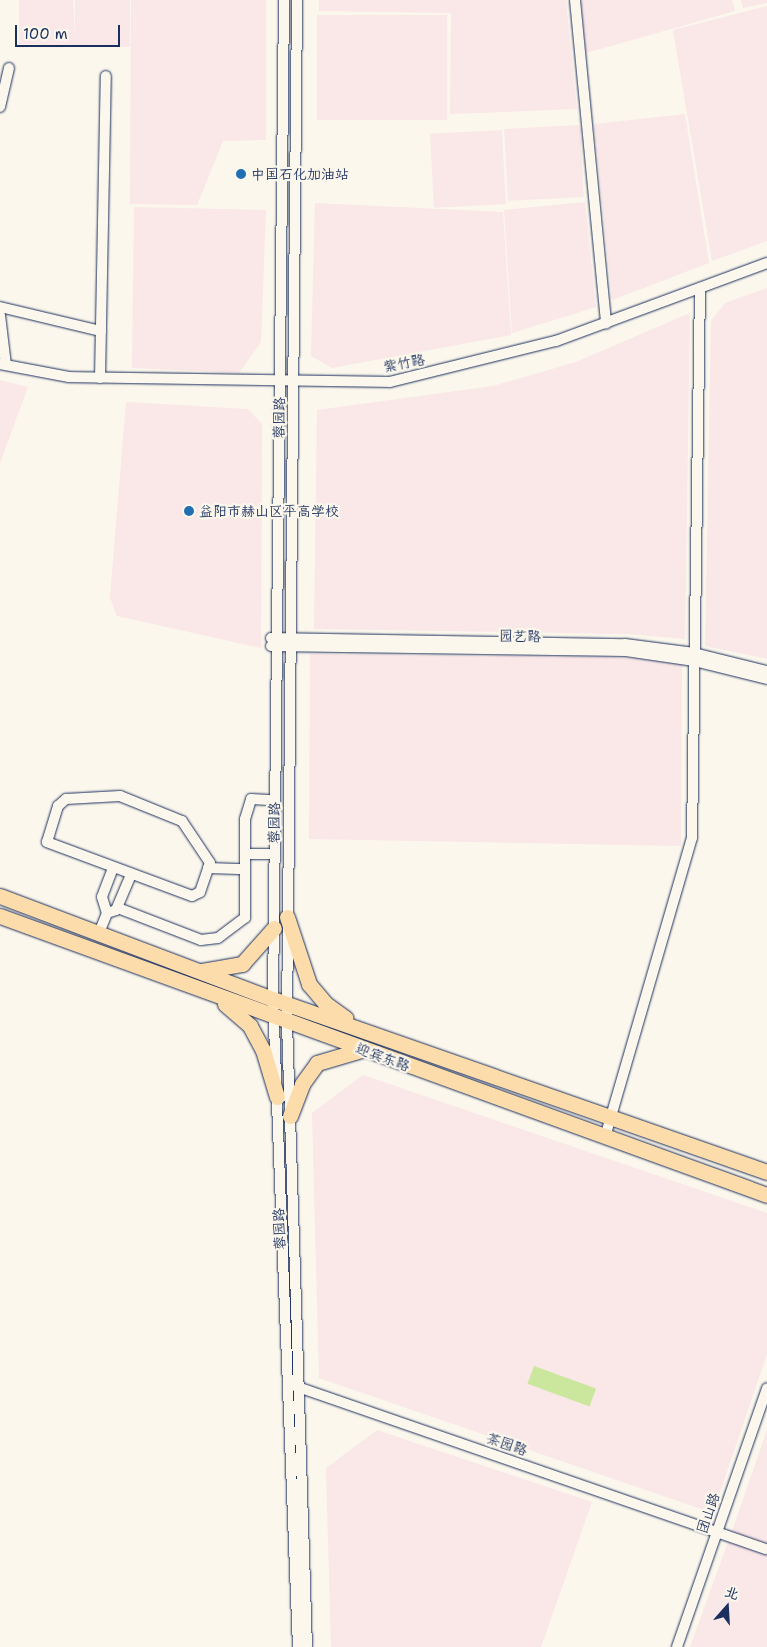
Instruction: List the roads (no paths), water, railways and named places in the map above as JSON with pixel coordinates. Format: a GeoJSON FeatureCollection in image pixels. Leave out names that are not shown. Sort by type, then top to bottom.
{"type":"FeatureCollection","features":[{"type":"Feature","properties":{"kind":"highway","name":"迎宾东路"},"geometry":{"type":"LineString","coordinates":[[0,896],[273,999],[767,1172]]}},
{"type":"Feature","properties":{"kind":"highway","name":"迎宾东路"},"geometry":{"type":"LineString","coordinates":[[0,916],[364,1051],[767,1195]]}},
{"type":"Feature","properties":{"kind":"highway"},"geometry":{"type":"LineString","coordinates":[[287,917],[309,984],[326,1004],[366,1031],[364,1051],[317,1063],[302,1084],[290,1116]]}},
{"type":"Feature","properties":{"kind":"highway"},"geometry":{"type":"LineString","coordinates":[[202,971],[242,964],[274,928]]}},
{"type":"Feature","properties":{"kind":"highway"},"geometry":{"type":"LineString","coordinates":[[180,983],[186,966]]}},
{"type":"Feature","properties":{"kind":"highway"},"geometry":{"type":"LineString","coordinates":[[216,997],[250,1026],[263,1050],[277,1097]]}},
{"type":"Feature","properties":{"kind":"street","name":"蓉园路"},"geometry":{"type":"LineString","coordinates":[[284,0],[280,384],[280,642],[273,999],[280,1020],[290,1116],[301,1386],[307,1647]]}},
{"type":"Feature","properties":{"kind":"street","name":"蓉园路"},"geometry":{"type":"LineString","coordinates":[[297,0],[294,384],[280,642],[287,917],[287,1003],[280,1020],[277,1097],[298,1647]]}},
{"type":"Feature","properties":{"kind":"street"},"geometry":{"type":"LineString","coordinates":[[575,0],[606,324]]}},
{"type":"Feature","properties":{"kind":"street"},"geometry":{"type":"LineString","coordinates":[[0,107],[9,68]]}},
{"type":"Feature","properties":{"kind":"street"},"geometry":{"type":"LineString","coordinates":[[100,378],[106,76]]}},
{"type":"Feature","properties":{"kind":"street","name":"紫竹路"},"geometry":{"type":"LineString","coordinates":[[3,364],[100,378],[280,384],[390,382],[556,341],[767,263]]}},
{"type":"Feature","properties":{"kind":"street"},"geometry":{"type":"LineString","coordinates":[[605,1137],[689,854],[700,288]]}},
{"type":"Feature","properties":{"kind":"street"},"geometry":{"type":"LineString","coordinates":[[0,306],[101,331]]}},
{"type":"Feature","properties":{"kind":"street"},"geometry":{"type":"LineString","coordinates":[[0,315],[3,364]]}},
{"type":"Feature","properties":{"kind":"street","name":"园艺路"},"geometry":{"type":"LineString","coordinates":[[280,642],[606,650],[694,657],[767,671]]}},
{"type":"Feature","properties":{"kind":"street","name":"园艺路"},"geometry":{"type":"LineString","coordinates":[[694,657],[767,679]]}},
{"type":"Feature","properties":{"kind":"street"},"geometry":{"type":"LineString","coordinates":[[120,796],[177,816],[207,852],[208,868],[200,892],[192,896],[113,868],[47,842],[58,806],[66,799],[120,796]]}},
{"type":"Feature","properties":{"kind":"street"},"geometry":{"type":"LineString","coordinates":[[118,908],[201,940],[218,938],[245,918],[245,818],[251,799],[269,800]]}},
{"type":"Feature","properties":{"kind":"street"},"geometry":{"type":"LineString","coordinates":[[245,854],[268,854]]}},
{"type":"Feature","properties":{"kind":"street"},"geometry":{"type":"LineString","coordinates":[[99,933],[107,913],[102,897],[113,868]]}},
{"type":"Feature","properties":{"kind":"street"},"geometry":{"type":"LineString","coordinates":[[208,868],[245,869]]}},
{"type":"Feature","properties":{"kind":"street"},"geometry":{"type":"LineString","coordinates":[[107,913],[118,908],[131,875]]}},
{"type":"Feature","properties":{"kind":"street","name":"茶园路"},"geometry":{"type":"LineString","coordinates":[[289,1386],[301,1386],[767,1549]]}},
{"type":"Feature","properties":{"kind":"street","name":"团山路"},"geometry":{"type":"LineString","coordinates":[[677,1647],[716,1532],[766,1395]]}},
{"type":"Feature","properties":{"kind":"place","name":"中国石化加油站"},"geometry":{"type":"Point","coordinates":[241,174]}},
{"type":"Feature","properties":{"kind":"place","name":"益阳市赫山区平高学校"},"geometry":{"type":"Point","coordinates":[189,511]}}]}
